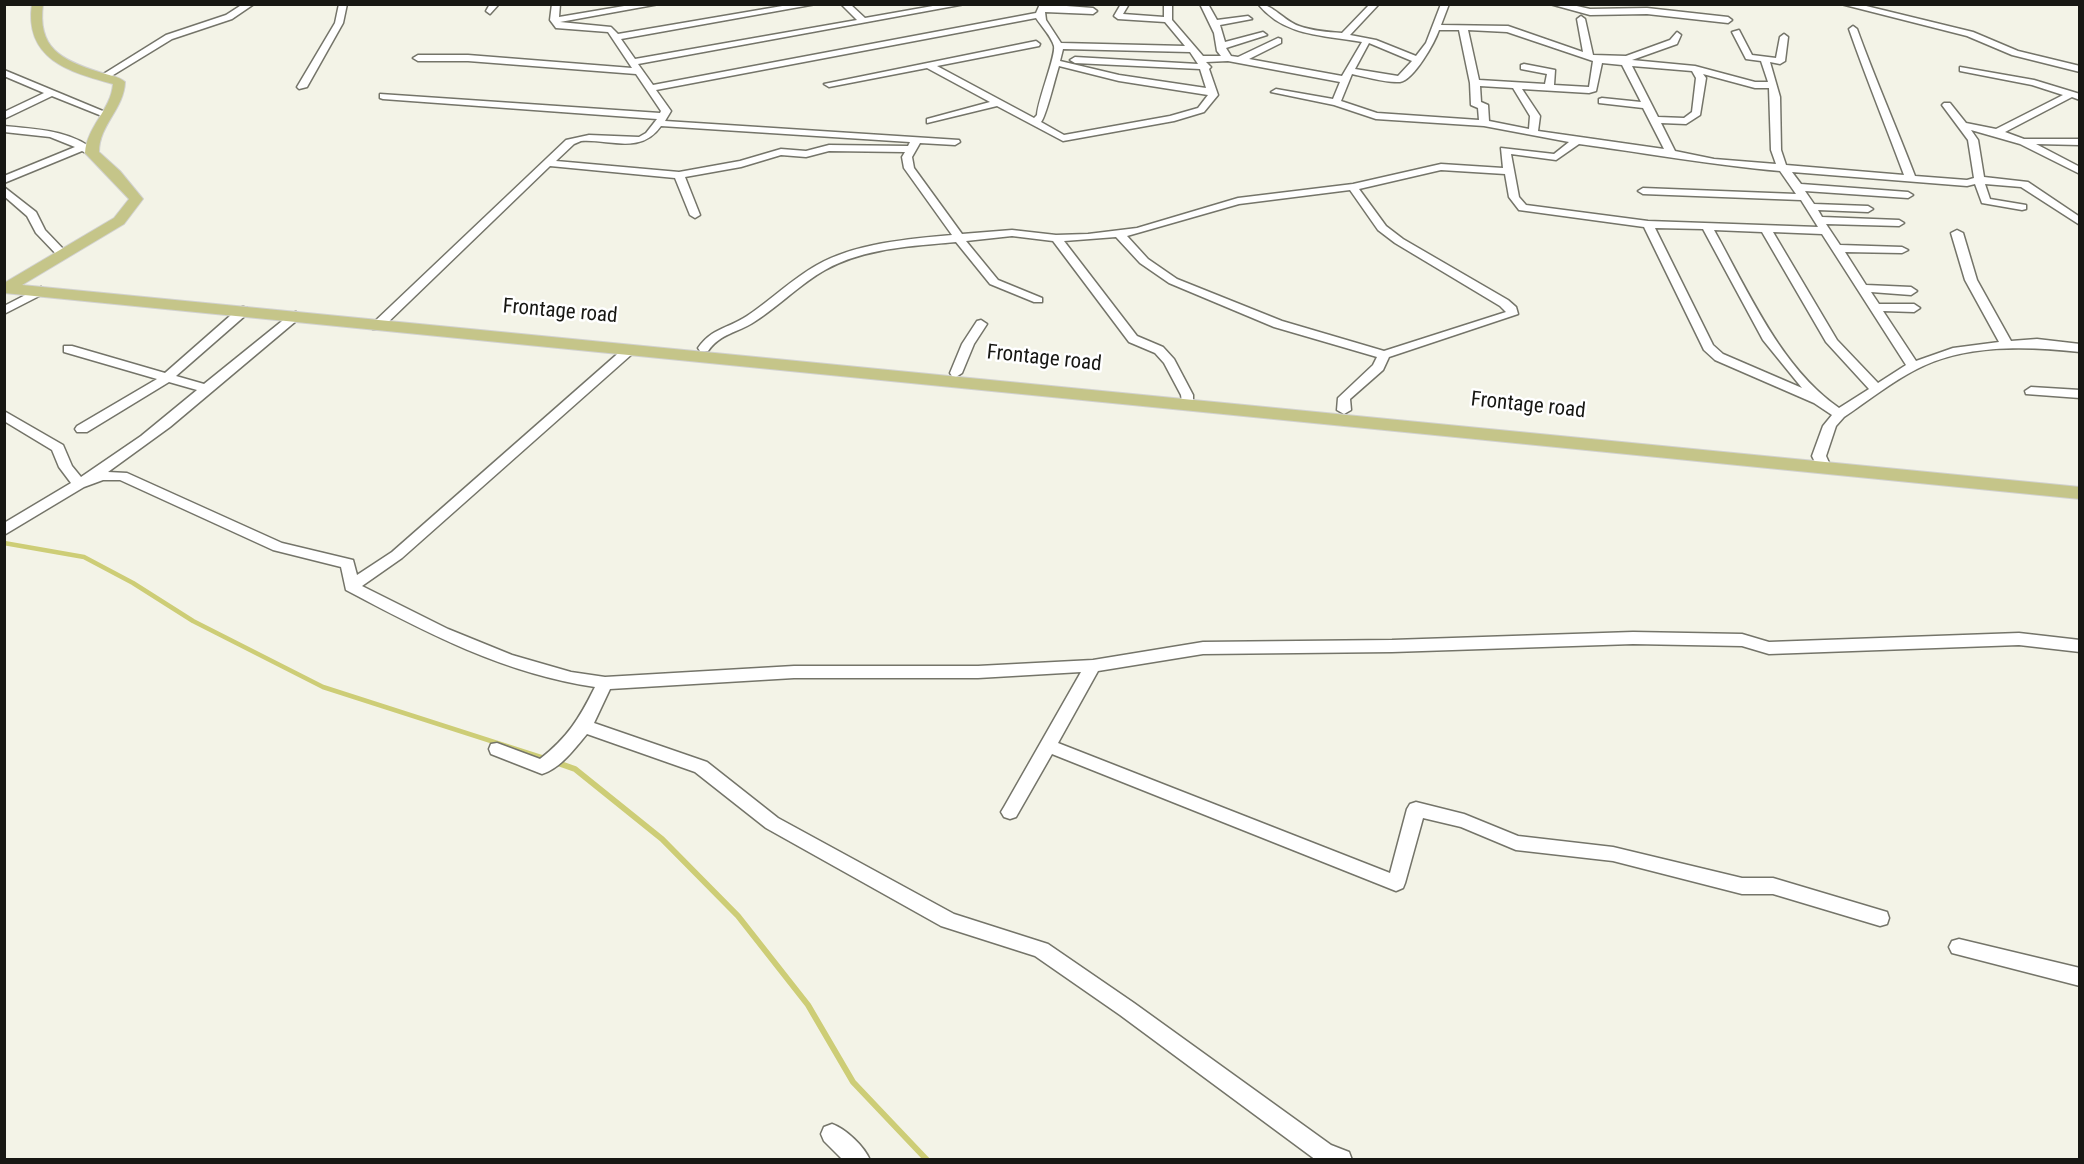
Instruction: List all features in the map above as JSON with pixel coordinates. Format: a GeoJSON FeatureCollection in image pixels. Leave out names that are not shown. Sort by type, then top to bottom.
{"type":"FeatureCollection","features":[{"type":"Feature","properties":{"kind":"main road"},"geometry":{"type":"LineString","coordinates":[[8,285],[118,221],[136,199],[115,174],[88,150],[90,140],[120,92],[119,82],[102,78],[58,60],[40,41],[36,30],[38,4]]}},
{"type":"Feature","properties":{"kind":"main road"},"geometry":{"type":"LineString","coordinates":[[8,285],[41,291],[381,322],[627,352],[1187,400],[1821,462],[2079,493]]}},
{"type":"Feature","properties":{"kind":"main road","name":"Frontage road"},"geometry":{"type":"LineString","coordinates":[[8,285],[381,322],[704,348],[956,373],[1187,400],[1344,410],[1821,462],[2079,483]]}},
{"type":"Feature","properties":{"kind":"street"},"geometry":{"type":"LineString","coordinates":[[102,78],[169,37],[230,17],[250,4]]}},
{"type":"Feature","properties":{"kind":"street"},"geometry":{"type":"LineString","coordinates":[[302,87],[339,23],[343,4]]}},
{"type":"Feature","properties":{"kind":"street"},"geometry":{"type":"LineString","coordinates":[[381,322],[548,163],[580,136],[636,141],[648,136],[666,111],[611,30],[559,26],[554,20],[556,4]]}},
{"type":"Feature","properties":{"kind":"street"},"geometry":{"type":"LineString","coordinates":[[554,20],[655,4]]}},
{"type":"Feature","properties":{"kind":"street"},"geometry":{"type":"LineString","coordinates":[[615,37],[812,4]]}},
{"type":"Feature","properties":{"kind":"street"},"geometry":{"type":"LineString","coordinates":[[845,4],[863,21]]}},
{"type":"Feature","properties":{"kind":"street"},"geometry":{"type":"LineString","coordinates":[[418,58],[468,58],[635,66],[961,4]]}},
{"type":"Feature","properties":{"kind":"street"},"geometry":{"type":"LineString","coordinates":[[1125,4],[1118,16],[1168,20]]}},
{"type":"Feature","properties":{"kind":"street"},"geometry":{"type":"LineString","coordinates":[[928,65],[1063,138],[1126,129],[1201,110],[1210,102],[1212,92],[1203,63],[1168,20],[1168,4]]}},
{"type":"Feature","properties":{"kind":"street"},"geometry":{"type":"LineString","coordinates":[[1204,4],[1214,23],[1222,46],[1221,51],[1233,60]]}},
{"type":"Feature","properties":{"kind":"street"},"geometry":{"type":"LineString","coordinates":[[1263,4],[1287,25],[1367,40],[1415,59]]}},
{"type":"Feature","properties":{"kind":"street"},"geometry":{"type":"LineString","coordinates":[[1343,37],[1375,4]]}},
{"type":"Feature","properties":{"kind":"street"},"geometry":{"type":"LineString","coordinates":[[1057,61],[1203,63],[1233,60],[1347,75],[1399,79],[1430,43],[1444,6],[1432,4]]}},
{"type":"Feature","properties":{"kind":"street"},"geometry":{"type":"LineString","coordinates":[[1554,4],[1590,12],[1647,11],[1728,20]]}},
{"type":"Feature","properties":{"kind":"street"},"geometry":{"type":"LineString","coordinates":[[1845,4],[1970,34],[2015,53],[2079,69]]}},
{"type":"Feature","properties":{"kind":"street"},"geometry":{"type":"LineString","coordinates":[[1035,123],[1042,116],[1043,100],[1057,61],[1059,46],[1044,27],[1042,9]]}},
{"type":"Feature","properties":{"kind":"street"},"geometry":{"type":"LineString","coordinates":[[650,88],[1042,9],[1093,11]]}},
{"type":"Feature","properties":{"kind":"street"},"geometry":{"type":"LineString","coordinates":[[1214,23],[1248,19]]}},
{"type":"Feature","properties":{"kind":"street"},"geometry":{"type":"LineString","coordinates":[[1475,83],[1592,90],[1593,59],[1581,19]]}},
{"type":"Feature","properties":{"kind":"street"},"geometry":{"type":"LineString","coordinates":[[1437,27],[1508,29],[1593,59],[1627,65],[1695,69],[1755,85],[1772,85]]}},
{"type":"Feature","properties":{"kind":"street"},"geometry":{"type":"LineString","coordinates":[[1463,28],[1475,83],[1476,105],[1483,105],[1484,123]]}},
{"type":"Feature","properties":{"kind":"street"},"geometry":{"type":"LineString","coordinates":[[1854,29],[1874,89],[1886,112],[1910,176]]}},
{"type":"Feature","properties":{"kind":"street"},"geometry":{"type":"LineString","coordinates":[[1736,32],[1749,57],[1765,61],[1780,61],[1784,37]]}},
{"type":"Feature","properties":{"kind":"street"},"geometry":{"type":"LineString","coordinates":[[1593,59],[1627,59],[1674,42],[1677,34]]}},
{"type":"Feature","properties":{"kind":"street"},"geometry":{"type":"LineString","coordinates":[[1222,46],[1263,35]]}},
{"type":"Feature","properties":{"kind":"street"},"geometry":{"type":"LineString","coordinates":[[1336,102],[1347,75],[1367,40]]}},
{"type":"Feature","properties":{"kind":"street"},"geometry":{"type":"LineString","coordinates":[[1233,60],[1278,41]]}},
{"type":"Feature","properties":{"kind":"street"},"geometry":{"type":"LineString","coordinates":[[830,84],[1036,44]]}},
{"type":"Feature","properties":{"kind":"street"},"geometry":{"type":"LineString","coordinates":[[1059,46],[1190,49]]}},
{"type":"Feature","properties":{"kind":"street"},"geometry":{"type":"LineString","coordinates":[[1057,61],[1119,78],[1212,92]]}},
{"type":"Feature","properties":{"kind":"street"},"geometry":{"type":"LineString","coordinates":[[1765,61],[1776,104],[1775,151],[1782,168],[1819,220],[1913,366]]}},
{"type":"Feature","properties":{"kind":"street"},"geometry":{"type":"LineString","coordinates":[[1627,65],[1671,153]]}},
{"type":"Feature","properties":{"kind":"street"},"geometry":{"type":"LineString","coordinates":[[1524,67],[1552,72],[1548,88]]}},
{"type":"Feature","properties":{"kind":"street"},"geometry":{"type":"LineString","coordinates":[[1654,120],[1686,121],[1697,113],[1701,78],[1695,69]]}},
{"type":"Feature","properties":{"kind":"street"},"geometry":{"type":"LineString","coordinates":[[1963,69],[2075,94]]}},
{"type":"Feature","properties":{"kind":"street"},"geometry":{"type":"LineString","coordinates":[[4,73],[53,92],[75,104],[105,114]]}},
{"type":"Feature","properties":{"kind":"street"},"geometry":{"type":"LineString","coordinates":[[1516,86],[1534,116],[1533,132]]}},
{"type":"Feature","properties":{"kind":"street"},"geometry":{"type":"LineString","coordinates":[[4,116],[53,92]]}},
{"type":"Feature","properties":{"kind":"street"},"geometry":{"type":"LineString","coordinates":[[1276,92],[1336,102],[1352,110],[1376,116],[1484,123],[1577,141],[1671,153],[1713,162],[1910,176],[1967,183],[1979,180],[2024,184],[2079,222]]}},
{"type":"Feature","properties":{"kind":"street"},"geometry":{"type":"LineString","coordinates":[[1998,132],[2011,123],[2045,110],[2075,94]]}},
{"type":"Feature","properties":{"kind":"street"},"geometry":{"type":"LineString","coordinates":[[383,96],[660,119],[912,145]]}},
{"type":"Feature","properties":{"kind":"street"},"geometry":{"type":"LineString","coordinates":[[1602,101],[1647,105]]}},
{"type":"Feature","properties":{"kind":"street"},"geometry":{"type":"LineString","coordinates":[[930,121],[981,109],[999,102]]}},
{"type":"Feature","properties":{"kind":"street"},"geometry":{"type":"LineString","coordinates":[[1947,105],[1973,140],[1979,180],[1987,202],[2022,207]]}},
{"type":"Feature","properties":{"kind":"street"},"geometry":{"type":"LineString","coordinates":[[1963,126],[1998,132],[2025,141],[2079,171]]}},
{"type":"Feature","properties":{"kind":"street"},"geometry":{"type":"LineString","coordinates":[[4,129],[55,133],[88,150]]}},
{"type":"Feature","properties":{"kind":"street"},"geometry":{"type":"LineString","coordinates":[[1577,141],[1556,158],[1505,150],[1514,197],[1523,208],[1648,224],[1826,231]]}},
{"type":"Feature","properties":{"kind":"street"},"geometry":{"type":"LineString","coordinates":[[2025,141],[2079,142]]}},
{"type":"Feature","properties":{"kind":"street"},"geometry":{"type":"LineString","coordinates":[[548,163],[679,174],[741,164],[781,152],[806,154],[829,148],[954,142]]}},
{"type":"Feature","properties":{"kind":"street"},"geometry":{"type":"LineString","coordinates":[[912,145],[907,157],[909,168],[979,266],[994,282],[1038,300]]}},
{"type":"Feature","properties":{"kind":"street"},"geometry":{"type":"LineString","coordinates":[[4,180],[88,150]]}},
{"type":"Feature","properties":{"kind":"street"},"geometry":{"type":"LineString","coordinates":[[704,348],[712,337],[749,320],[822,267],[854,255],[905,243],[1012,233],[1056,238],[1119,233],[1192,217],[1238,201],[1353,187],[1441,167],[1467,166],[1510,172]]}},
{"type":"Feature","properties":{"kind":"street"},"geometry":{"type":"LineString","coordinates":[[679,174],[695,215]]}},
{"type":"Feature","properties":{"kind":"street"},"geometry":{"type":"LineString","coordinates":[[1119,233],[1144,261],[1173,281],[1278,324],[1384,355],[1512,314],[1512,310],[1504,303],[1399,241],[1382,228],[1353,187]]}},
{"type":"Feature","properties":{"kind":"street"},"geometry":{"type":"LineString","coordinates":[[1797,187],[1908,195]]}},
{"type":"Feature","properties":{"kind":"street"},"geometry":{"type":"LineString","coordinates":[[4,190],[33,214],[40,231],[62,254]]}},
{"type":"Feature","properties":{"kind":"street"},"geometry":{"type":"LineString","coordinates":[[1643,191],[1807,202],[1868,209]]}},
{"type":"Feature","properties":{"kind":"street"},"geometry":{"type":"LineString","coordinates":[[1819,220],[1899,223]]}},
{"type":"Feature","properties":{"kind":"street"},"geometry":{"type":"LineString","coordinates":[[1648,224],[1708,347],[1719,357],[1819,400],[1839,414]]}},
{"type":"Feature","properties":{"kind":"street"},"geometry":{"type":"LineString","coordinates":[[1707,227],[1769,340],[1819,400]]}},
{"type":"Feature","properties":{"kind":"street"},"geometry":{"type":"LineString","coordinates":[[1765,228],[1832,342],[1876,389]]}},
{"type":"Feature","properties":{"kind":"street"},"geometry":{"type":"LineString","coordinates":[[1957,233],[1971,280],[2007,345]]}},
{"type":"Feature","properties":{"kind":"street"},"geometry":{"type":"LineString","coordinates":[[1056,238],[1133,339],[1159,350],[1170,362],[1187,400]]}},
{"type":"Feature","properties":{"kind":"street"},"geometry":{"type":"LineString","coordinates":[[1836,248],[1902,250]]}},
{"type":"Feature","properties":{"kind":"street"},"geometry":{"type":"LineString","coordinates":[[1862,288],[1911,291]]}},
{"type":"Feature","properties":{"kind":"street"},"geometry":{"type":"LineString","coordinates":[[4,311],[41,291]]}},
{"type":"Feature","properties":{"kind":"street"},"geometry":{"type":"LineString","coordinates":[[1874,307],[1914,308]]}},
{"type":"Feature","properties":{"kind":"street"},"geometry":{"type":"LineString","coordinates":[[82,429],[167,378],[243,311]]}},
{"type":"Feature","properties":{"kind":"street"},"geometry":{"type":"LineString","coordinates":[[6,529],[80,484],[164,425],[296,316]]}},
{"type":"Feature","properties":{"kind":"street"},"geometry":{"type":"LineString","coordinates":[[956,373],[968,344],[981,324]]}},
{"type":"Feature","properties":{"kind":"street"},"geometry":{"type":"LineString","coordinates":[[1821,462],[1830,426],[1839,414],[1913,366],[1953,352],[2007,345],[2037,343],[2079,348]]}},
{"type":"Feature","properties":{"kind":"street"},"geometry":{"type":"LineString","coordinates":[[68,350],[206,389]]}},
{"type":"Feature","properties":{"kind":"street"},"geometry":{"type":"LineString","coordinates":[[351,586],[397,555],[627,352]]}},
{"type":"Feature","properties":{"kind":"street"},"geometry":{"type":"LineString","coordinates":[[1344,410],[1344,398],[1379,367],[1384,355]]}},
{"type":"Feature","properties":{"kind":"street"},"geometry":{"type":"LineString","coordinates":[[2031,391],[2079,394]]}},
{"type":"Feature","properties":{"kind":"street"},"geometry":{"type":"LineString","coordinates":[[4,415],[58,448],[66,467],[80,484]]}},
{"type":"Feature","properties":{"kind":"street"},"geometry":{"type":"LineString","coordinates":[[80,484],[102,476],[122,476],[278,547],[348,564],[351,586]]}},
{"type":"Feature","properties":{"kind":"street"},"geometry":{"type":"LineString","coordinates":[[351,586],[399,611],[517,663],[585,681],[605,683],[794,672],[978,672],[1093,666],[1203,648],[1392,646],[1634,638],[1742,640],[1769,648],[2019,639],[2079,646]]}},
{"type":"Feature","properties":{"kind":"street"},"geometry":{"type":"LineString","coordinates":[[1010,812],[1093,666]]}},
{"type":"Feature","properties":{"kind":"street"},"geometry":{"type":"LineString","coordinates":[[497,748],[542,767],[566,748],[584,726],[605,683]]}},
{"type":"Feature","properties":{"kind":"street"},"geometry":{"type":"LineString","coordinates":[[584,726],[701,767],[772,823],[948,920],[1041,950],[1127,1009],[1323,1152],[1341,1160]]}},
{"type":"Feature","properties":{"kind":"street"},"geometry":{"type":"LineString","coordinates":[[1049,746],[1396,884],[1416,809],[1464,821],[1516,843],[1613,854],[1742,886],[1773,886],[1880,918]]}},
{"type":"Feature","properties":{"kind":"street"},"geometry":{"type":"LineString","coordinates":[[1959,947],[2079,977]]}},
{"type":"Feature","properties":{"kind":"street"},"geometry":{"type":"LineString","coordinates":[[832,1134],[859,1160]]}},
{"type":"Feature","properties":{"kind":"waterway"},"geometry":{"type":"LineString","coordinates":[[4,543],[84,557],[133,583],[193,621],[323,687],[547,759]]}},
{"type":"Feature","properties":{"kind":"waterway"},"geometry":{"type":"LineString","coordinates":[[558,763],[555,762],[575,769],[662,839],[738,916],[808,1005],[853,1082],[927,1160]]}}]}
